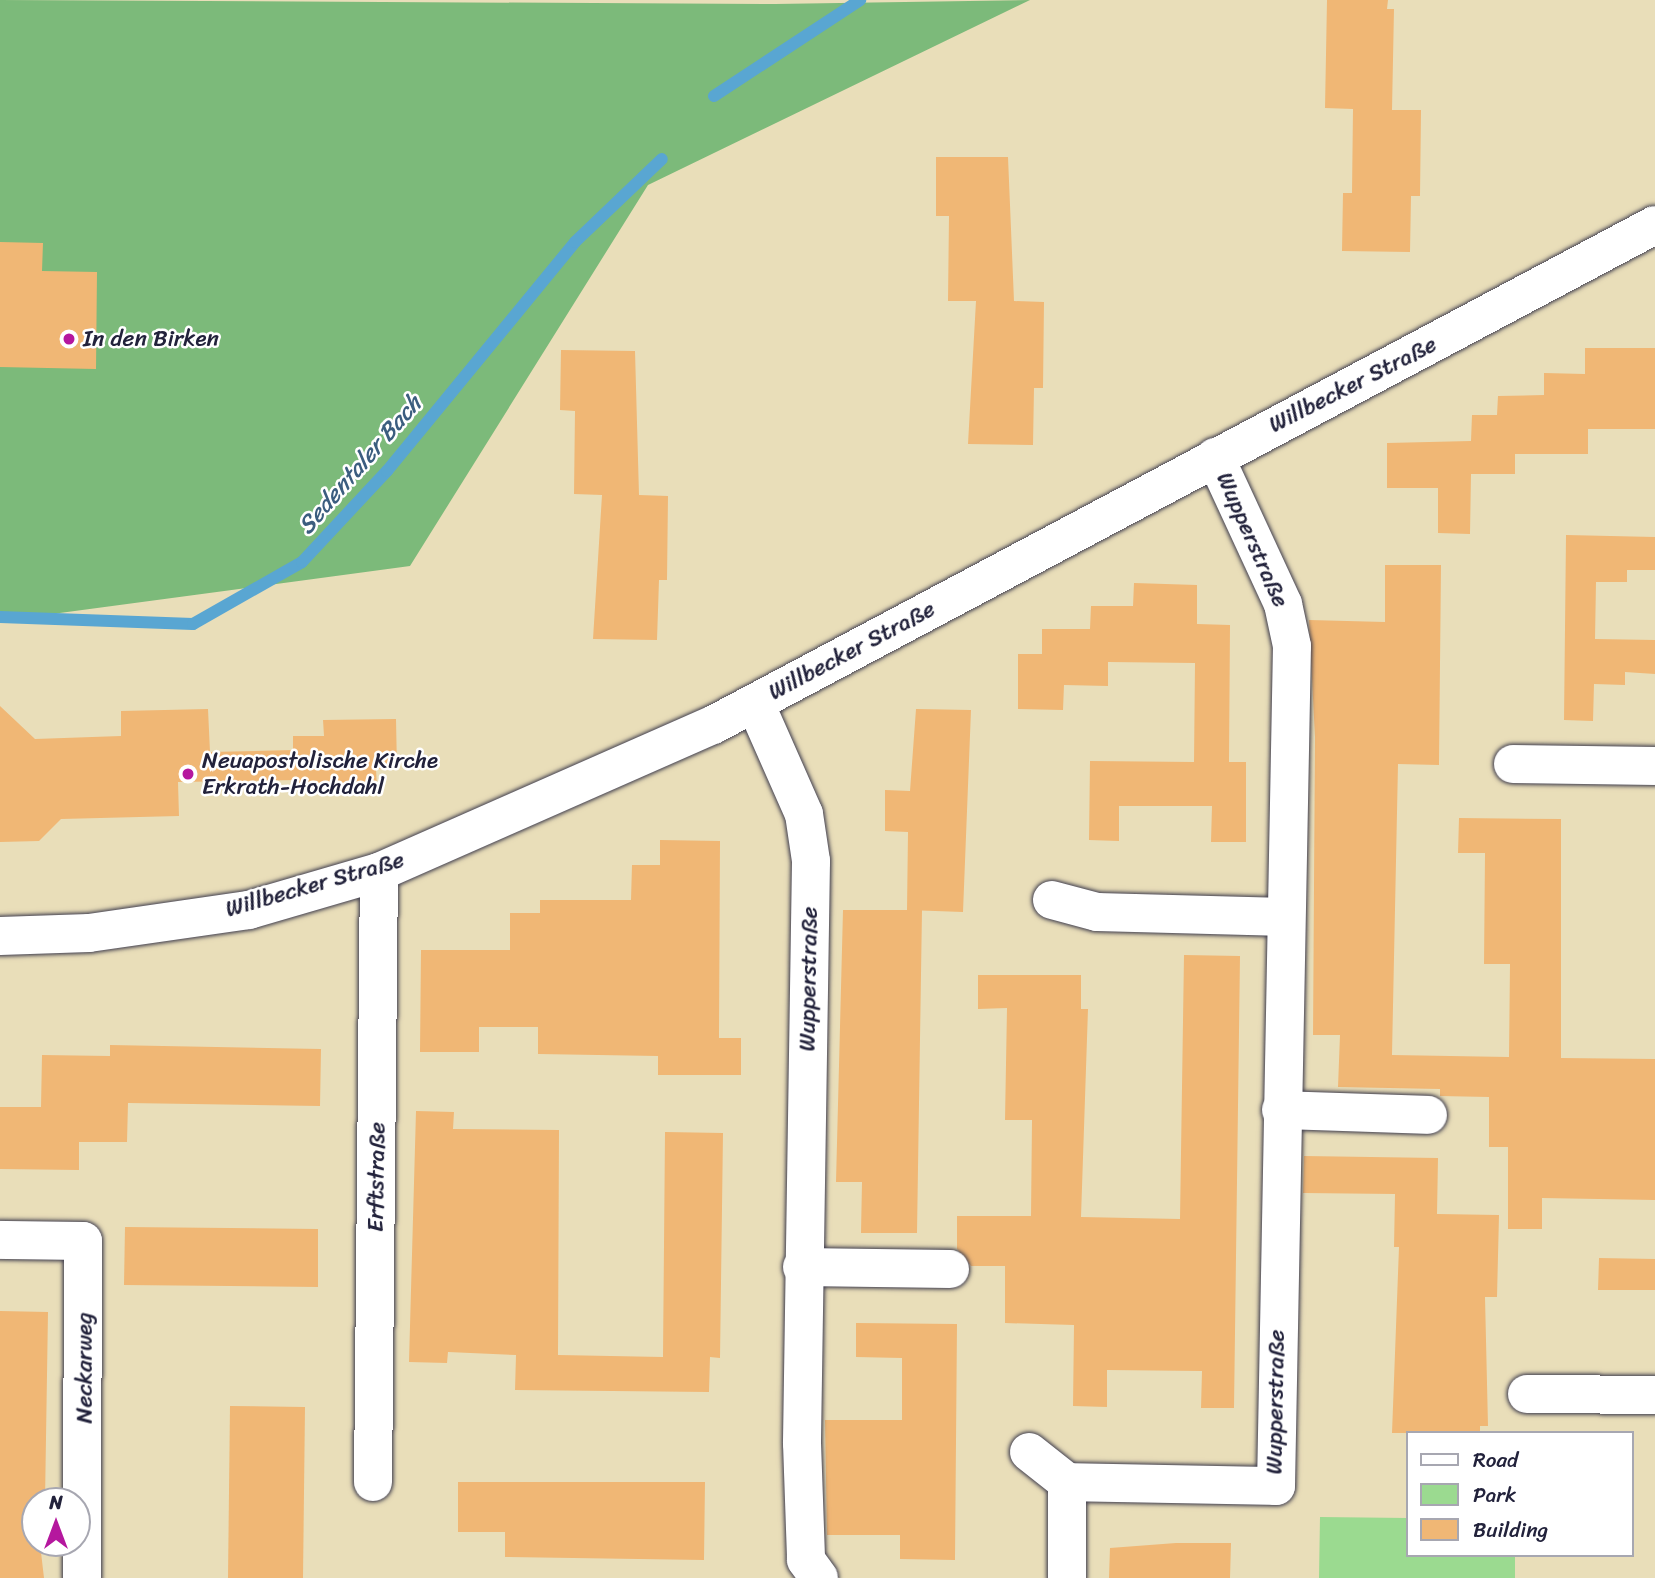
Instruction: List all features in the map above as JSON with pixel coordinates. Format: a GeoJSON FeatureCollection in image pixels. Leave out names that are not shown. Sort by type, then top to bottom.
{"type":"FeatureCollection","features":[{"type":"Feature","properties":{"kind":"street","name":"Willbecker Straße"},"geometry":{"type":"LineString","coordinates":[[0,936],[89,933],[249,910],[379,872],[755,703],[1655,225]]}},
{"type":"Feature","properties":{"kind":"street","name":"Wupperstraße"},"geometry":{"type":"LineString","coordinates":[[1067,1482],[1276,1486],[1281,1110],[1292,646],[1283,604],[1214,457]]}},
{"type":"Feature","properties":{"kind":"street","name":"Wupperstraße"},"geometry":{"type":"LineString","coordinates":[[755,703],[804,814],[811,862],[803,1267],[806,1560],[819,1578]]}},
{"type":"Feature","properties":{"kind":"street"},"geometry":{"type":"LineString","coordinates":[[1513,764],[1655,766]]}},
{"type":"Feature","properties":{"kind":"street","name":"Erftstraße"},"geometry":{"type":"LineString","coordinates":[[373,1482],[379,872]]}},
{"type":"Feature","properties":{"kind":"street"},"geometry":{"type":"LineString","coordinates":[[1052,900],[1097,912],[1286,917]]}},
{"type":"Feature","properties":{"kind":"street"},"geometry":{"type":"LineString","coordinates":[[1281,1110],[1428,1115]]}},
{"type":"Feature","properties":{"kind":"street","name":"Neckarweg"},"geometry":{"type":"LineString","coordinates":[[0,1240],[83,1241],[82,1578]]}},
{"type":"Feature","properties":{"kind":"street"},"geometry":{"type":"LineString","coordinates":[[803,1267],[950,1269]]}},
{"type":"Feature","properties":{"kind":"street"},"geometry":{"type":"LineString","coordinates":[[1527,1394],[1655,1395]]}},
{"type":"Feature","properties":{"kind":"street"},"geometry":{"type":"LineString","coordinates":[[1029,1452],[1067,1482],[1067,1578]]}},
{"type":"Feature","properties":{"kind":"green space"},"geometry":{"type":"Polygon","coordinates":[[[0,0],[775,4],[1030,0],[648,185],[410,566],[0,621],[0,0]]]}},
{"type":"Feature","properties":{"kind":"green space"},"geometry":{"type":"Polygon","coordinates":[[[1320,1517],[1406,1518],[1406,1557],[1515,1557],[1515,1578],[1319,1578],[1320,1517]]]}},
{"type":"Feature","properties":{"kind":"building"},"geometry":{"type":"Polygon","coordinates":[[[1327,0],[1388,0],[1387,9],[1394,9],[1392,110],[1421,110],[1420,196],[1411,196],[1410,252],[1342,251],[1343,193],[1352,193],[1353,109],[1325,108],[1327,0]]]}},
{"type":"Feature","properties":{"kind":"building"},"geometry":{"type":"Polygon","coordinates":[[[936,157],[1008,157],[1014,301],[1044,302],[1043,388],[1034,388],[1033,445],[968,444],[976,301],[948,301],[949,216],[936,216],[936,157]]]}},
{"type":"Feature","properties":{"kind":"building"},"geometry":{"type":"Polygon","coordinates":[[[0,242],[43,243],[42,271],[97,272],[96,369],[0,367],[0,242]]]}},
{"type":"Feature","properties":{"kind":"building"},"geometry":{"type":"Polygon","coordinates":[[[1585,348],[1655,348],[1655,429],[1588,429],[1588,454],[1515,454],[1515,474],[1471,474],[1470,534],[1438,533],[1438,488],[1387,488],[1387,443],[1471,441],[1472,415],[1497,415],[1498,396],[1544,395],[1544,373],[1585,374],[1585,348]]]}},
{"type":"Feature","properties":{"kind":"building"},"geometry":{"type":"Polygon","coordinates":[[[561,350],[635,351],[639,495],[668,496],[667,580],[659,580],[657,640],[593,639],[602,495],[574,494],[575,411],[560,410],[561,350]]]}},
{"type":"Feature","properties":{"kind":"building"},"geometry":{"type":"Polygon","coordinates":[[[1566,535],[1655,537],[1655,570],[1627,570],[1627,582],[1596,582],[1595,639],[1655,640],[1655,674],[1625,672],[1625,685],[1594,684],[1593,721],[1564,720],[1566,535]]]}},
{"type":"Feature","properties":{"kind":"building"},"geometry":{"type":"Polygon","coordinates":[[[1385,565],[1441,565],[1439,765],[1398,764],[1392,1055],[1509,1057],[1510,964],[1484,964],[1485,853],[1458,853],[1459,818],[1561,819],[1561,1058],[1655,1059],[1655,1200],[1542,1198],[1542,1229],[1508,1229],[1508,1147],[1489,1147],[1489,1097],[1440,1096],[1440,1089],[1338,1087],[1340,1035],[1313,1035],[1315,737],[1309,620],[1385,622],[1385,565]]]}},
{"type":"Feature","properties":{"kind":"building"},"geometry":{"type":"Polygon","coordinates":[[[1134,583],[1197,585],[1197,624],[1230,625],[1229,762],[1246,762],[1246,842],[1211,842],[1212,806],[1119,806],[1119,841],[1089,840],[1090,761],[1194,762],[1195,663],[1108,662],[1108,686],[1064,685],[1063,710],[1018,709],[1018,654],[1042,654],[1042,629],[1090,629],[1091,606],[1133,606],[1134,583]]]}},
{"type":"Feature","properties":{"kind":"building","name":"Neuapostolische Kirche Erkrath-Hochdahl"},"geometry":{"type":"Polygon","coordinates":[[[0,706],[35,739],[121,736],[121,711],[208,709],[210,752],[293,750],[293,736],[324,736],[323,720],[396,719],[397,768],[376,769],[377,788],[296,790],[296,780],[178,782],[179,816],[61,819],[39,841],[0,842],[0,706]]]}},
{"type":"Feature","properties":{"kind":"building"},"geometry":{"type":"Polygon","coordinates":[[[916,709],[971,710],[963,912],[907,910],[908,832],[885,831],[885,790],[910,791],[916,709]]]}},
{"type":"Feature","properties":{"kind":"building"},"geometry":{"type":"Polygon","coordinates":[[[660,840],[720,841],[719,1038],[741,1038],[741,1075],[658,1075],[658,1056],[538,1054],[538,1027],[479,1027],[479,1052],[420,1052],[421,950],[510,950],[510,913],[540,913],[540,900],[631,900],[632,865],[660,865],[660,840]]]}},
{"type":"Feature","properties":{"kind":"building"},"geometry":{"type":"Polygon","coordinates":[[[843,910],[922,910],[917,1233],[861,1233],[862,1182],[836,1182],[843,910]]]}},
{"type":"Feature","properties":{"kind":"building"},"geometry":{"type":"Polygon","coordinates":[[[1184,955],[1240,956],[1234,1408],[1201,1408],[1202,1371],[1107,1370],[1107,1407],[1073,1406],[1074,1325],[1005,1323],[1005,1266],[971,1266],[957,1249],[957,1216],[1031,1216],[1032,1120],[1005,1120],[1007,1008],[978,1009],[978,975],[1081,975],[1081,1009],[1088,1009],[1081,1217],[1180,1219],[1184,955]]]}},
{"type":"Feature","properties":{"kind":"building"},"geometry":{"type":"Polygon","coordinates":[[[110,1045],[321,1049],[320,1106],[128,1103],[127,1142],[79,1142],[79,1170],[0,1169],[0,1107],[41,1107],[42,1055],[110,1056],[110,1045]]]}},
{"type":"Feature","properties":{"kind":"building"},"geometry":{"type":"Polygon","coordinates":[[[416,1111],[454,1112],[453,1129],[559,1130],[558,1355],[663,1357],[665,1132],[723,1133],[720,1358],[710,1357],[709,1392],[515,1390],[516,1355],[448,1352],[447,1363],[409,1362],[416,1111]]]}},
{"type":"Feature","properties":{"kind":"building"},"geometry":{"type":"Polygon","coordinates":[[[1304,1156],[1438,1158],[1437,1214],[1499,1215],[1497,1297],[1485,1297],[1488,1426],[1480,1426],[1480,1431],[1392,1433],[1399,1247],[1394,1247],[1395,1194],[1303,1193],[1304,1156]]]}},
{"type":"Feature","properties":{"kind":"building"},"geometry":{"type":"Polygon","coordinates":[[[125,1227],[318,1229],[318,1287],[124,1285],[125,1227]]]}},
{"type":"Feature","properties":{"kind":"building"},"geometry":{"type":"Polygon","coordinates":[[[1599,1258],[1655,1259],[1655,1290],[1598,1290],[1599,1258]]]}},
{"type":"Feature","properties":{"kind":"building"},"geometry":{"type":"Polygon","coordinates":[[[0,1311],[48,1312],[45,1487],[21,1487],[21,1557],[42,1557],[44,1578],[0,1578],[0,1311]]]}},
{"type":"Feature","properties":{"kind":"building"},"geometry":{"type":"Polygon","coordinates":[[[856,1323],[957,1324],[955,1560],[900,1559],[900,1535],[827,1535],[825,1420],[902,1420],[902,1358],[856,1357],[856,1323]]]}},
{"type":"Feature","properties":{"kind":"building"},"geometry":{"type":"Polygon","coordinates":[[[230,1406],[305,1407],[303,1578],[228,1578],[230,1406]]]}},
{"type":"Feature","properties":{"kind":"building"},"geometry":{"type":"Polygon","coordinates":[[[458,1482],[705,1482],[704,1560],[505,1557],[505,1532],[458,1532],[458,1482]]]}},
{"type":"Feature","properties":{"kind":"building"},"geometry":{"type":"Polygon","coordinates":[[[1176,1543],[1231,1543],[1230,1578],[1109,1578],[1110,1548],[1176,1543]]]}},
{"type":"Feature","properties":{"kind":"waterway","name":"Sedentaler Bach"},"geometry":{"type":"LineString","coordinates":[[714,96],[860,0]]}},
{"type":"Feature","properties":{"kind":"waterway","name":"Sedentaler Bach"},"geometry":{"type":"LineString","coordinates":[[0,617],[193,624],[302,562],[387,471],[575,242],[662,159]]}},
{"type":"Feature","properties":{"kind":"place","name":"In den Birken"},"geometry":{"type":"Point","coordinates":[69,339]}},
{"type":"Feature","properties":{"kind":"place","name":"Neuapostolische Kirche Erkrath-Hochdahl"},"geometry":{"type":"Point","coordinates":[188,774]}}]}
